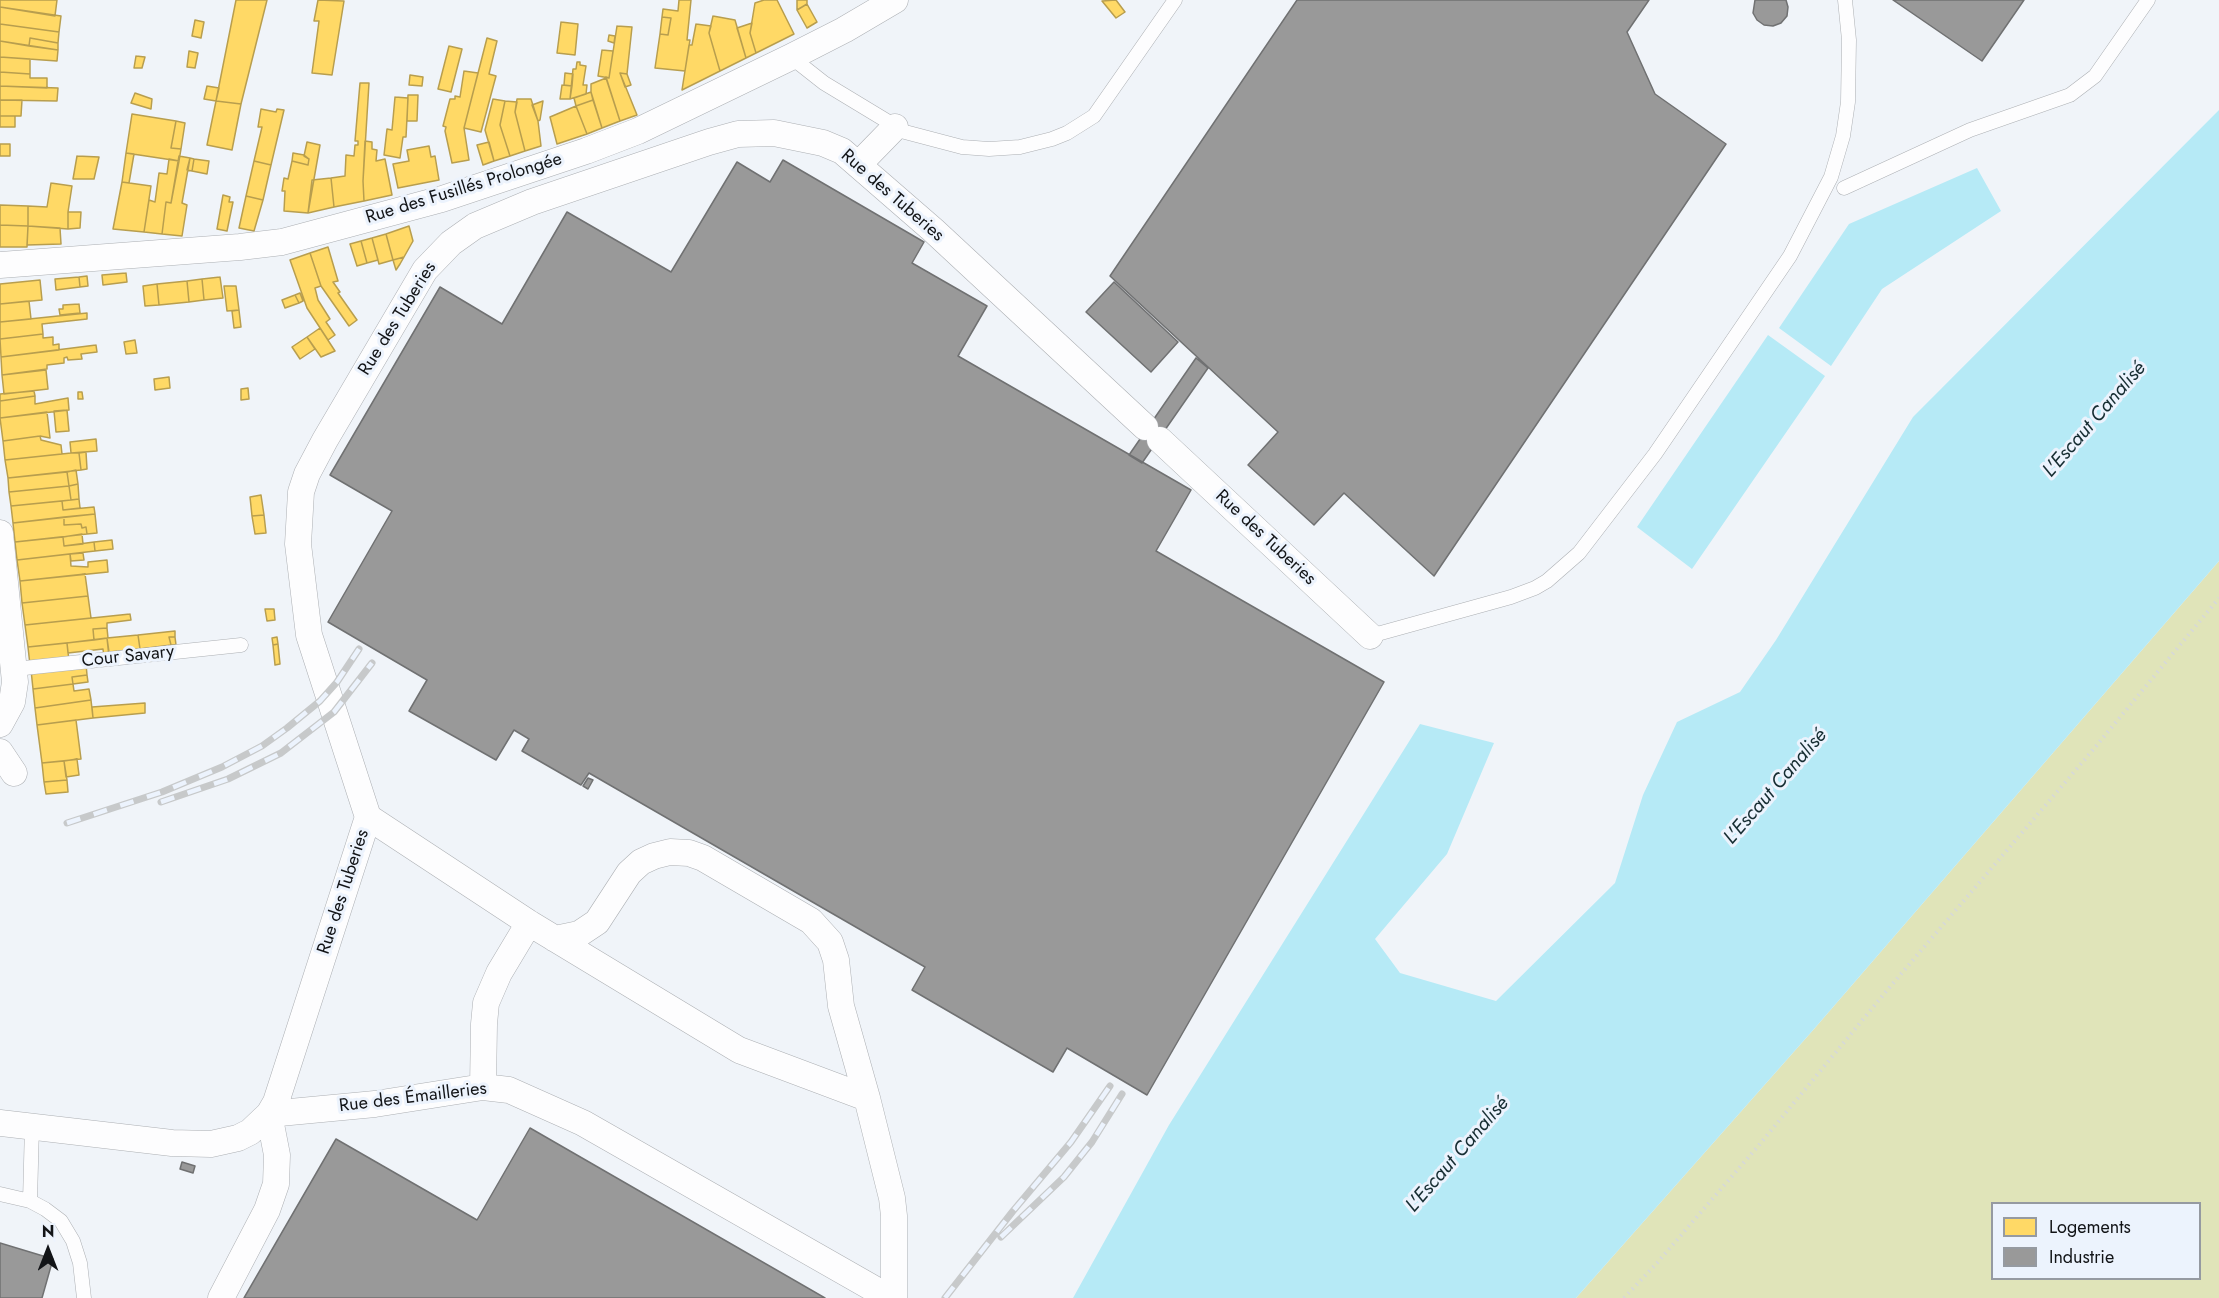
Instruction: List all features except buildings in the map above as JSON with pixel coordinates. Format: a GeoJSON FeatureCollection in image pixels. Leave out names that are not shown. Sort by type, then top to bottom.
{"type":"FeatureCollection","features":[{"type":"Feature","properties":{"kind":"street","name":"Rue des Fusillés Prolongée"},"geometry":{"type":"LineString","coordinates":[[0,266],[240,247],[297,239],[442,199],[620,138],[695,105],[791,57],[895,0]]}},
{"type":"Feature","properties":{"kind":"street"},"geometry":{"type":"LineString","coordinates":[[858,165],[895,127]]}},
{"type":"Feature","properties":{"kind":"street","name":"Rue des Tuberies"},"geometry":{"type":"LineString","coordinates":[[269,1114],[281,1090],[368,817],[309,635],[298,552],[300,503],[307,474],[425,270],[451,243],[475,226],[497,215],[738,134],[774,133],[813,139],[833,146],[946,242],[1370,636]]}},
{"type":"Feature","properties":{"kind":"street"},"geometry":{"type":"LineString","coordinates":[[0,533],[2,572],[15,669],[12,702],[0,724]]}},
{"type":"Feature","properties":{"kind":"street"},"geometry":{"type":"LineString","coordinates":[[368,817],[529,924],[739,1050],[867,1098]]}},
{"type":"Feature","properties":{"kind":"street","name":"Rue des Émailleries"},"geometry":{"type":"LineString","coordinates":[[269,1114],[375,1104],[483,1087],[500,1088],[518,1093],[571,1117],[892,1298],[894,1216],[892,1198],[841,1006],[836,960],[830,942],[811,921],[702,858],[689,853],[670,852],[641,862],[629,873],[602,917],[592,927],[571,936],[555,939]]}},
{"type":"Feature","properties":{"kind":"street"},"geometry":{"type":"LineString","coordinates":[[483,1087],[486,1003],[499,973],[529,924]]}},
{"type":"Feature","properties":{"kind":"street"},"geometry":{"type":"LineString","coordinates":[[0,1122],[172,1143],[211,1144],[238,1138],[260,1124],[269,1114]]}},
{"type":"Feature","properties":{"kind":"street"},"geometry":{"type":"LineString","coordinates":[[221,1298],[267,1210],[276,1184],[277,1155],[269,1114]]}},
{"type":"Feature","properties":{"kind":"lane"},"geometry":{"type":"LineString","coordinates":[[791,57],[824,83],[895,127],[929,140],[962,147],[989,149],[1036,143],[1067,133],[1094,116],[1175,0]]}},
{"type":"Feature","properties":{"kind":"lane"},"geometry":{"type":"LineString","coordinates":[[1370,636],[1512,597],[1547,581],[1579,553],[1654,454],[1790,256],[1831,177],[1843,136],[1848,102],[1850,40],[1845,0]]}},
{"type":"Feature","properties":{"kind":"lane"},"geometry":{"type":"LineString","coordinates":[[1844,188],[1970,130],[2070,94],[2095,76],[2148,0]]}},
{"type":"Feature","properties":{"kind":"lane","name":"Cour Savary"},"geometry":{"type":"LineString","coordinates":[[15,669],[241,645]]}},
{"type":"Feature","properties":{"kind":"lane"},"geometry":{"type":"LineString","coordinates":[[30,1201],[32,1126]]}},
{"type":"Feature","properties":{"kind":"lane"},"geometry":{"type":"LineString","coordinates":[[0,1194],[30,1201],[61,1221],[74,1241],[80,1263],[84,1298]]}},
{"type":"Feature","properties":{"kind":"path"},"geometry":{"type":"LineString","coordinates":[[1624,1298],[1759,1145],[2219,598]]}},
{"type":"Feature","properties":{"kind":"green space"},"geometry":{"type":"Polygon","coordinates":[[[2219,561],[2219,1298],[1576,1298],[1814,1029],[2219,561]]]}},
{"type":"Feature","properties":{"kind":"water","name":"L'Escaut Canalisé"},"geometry":{"type":"Polygon","coordinates":[[[2219,110],[2219,561],[1814,1029],[1576,1298],[1073,1298],[1169,1125],[1420,724],[1494,743],[1447,854],[1375,939],[1400,973],[1496,1001],[1615,883],[1643,795],[1677,722],[1740,692],[1776,640],[1913,417],[2219,110]]]}},
{"type":"Feature","properties":{"kind":"water"},"geometry":{"type":"Polygon","coordinates":[[[1977,168],[2001,211],[1882,289],[1831,366],[1779,328],[1849,224],[1977,168]]]}},
{"type":"Feature","properties":{"kind":"water"},"geometry":{"type":"Polygon","coordinates":[[[1768,335],[1825,376],[1692,569],[1637,527],[1768,335]]]}},
{"type":"Feature","properties":{"kind":"railway"},"geometry":{"type":"LineString","coordinates":[[67,823],[162,792],[222,767],[262,746],[320,701],[337,682],[359,649]]}},
{"type":"Feature","properties":{"kind":"railway"},"geometry":{"type":"LineString","coordinates":[[161,802],[228,779],[281,753],[334,712],[372,663]]}},
{"type":"Feature","properties":{"kind":"railway"},"geometry":{"type":"LineString","coordinates":[[945,1298],[1071,1142],[1110,1086]]}},
{"type":"Feature","properties":{"kind":"railway"},"geometry":{"type":"LineString","coordinates":[[1001,1237],[1064,1177],[1092,1142],[1122,1094]]}}]}
